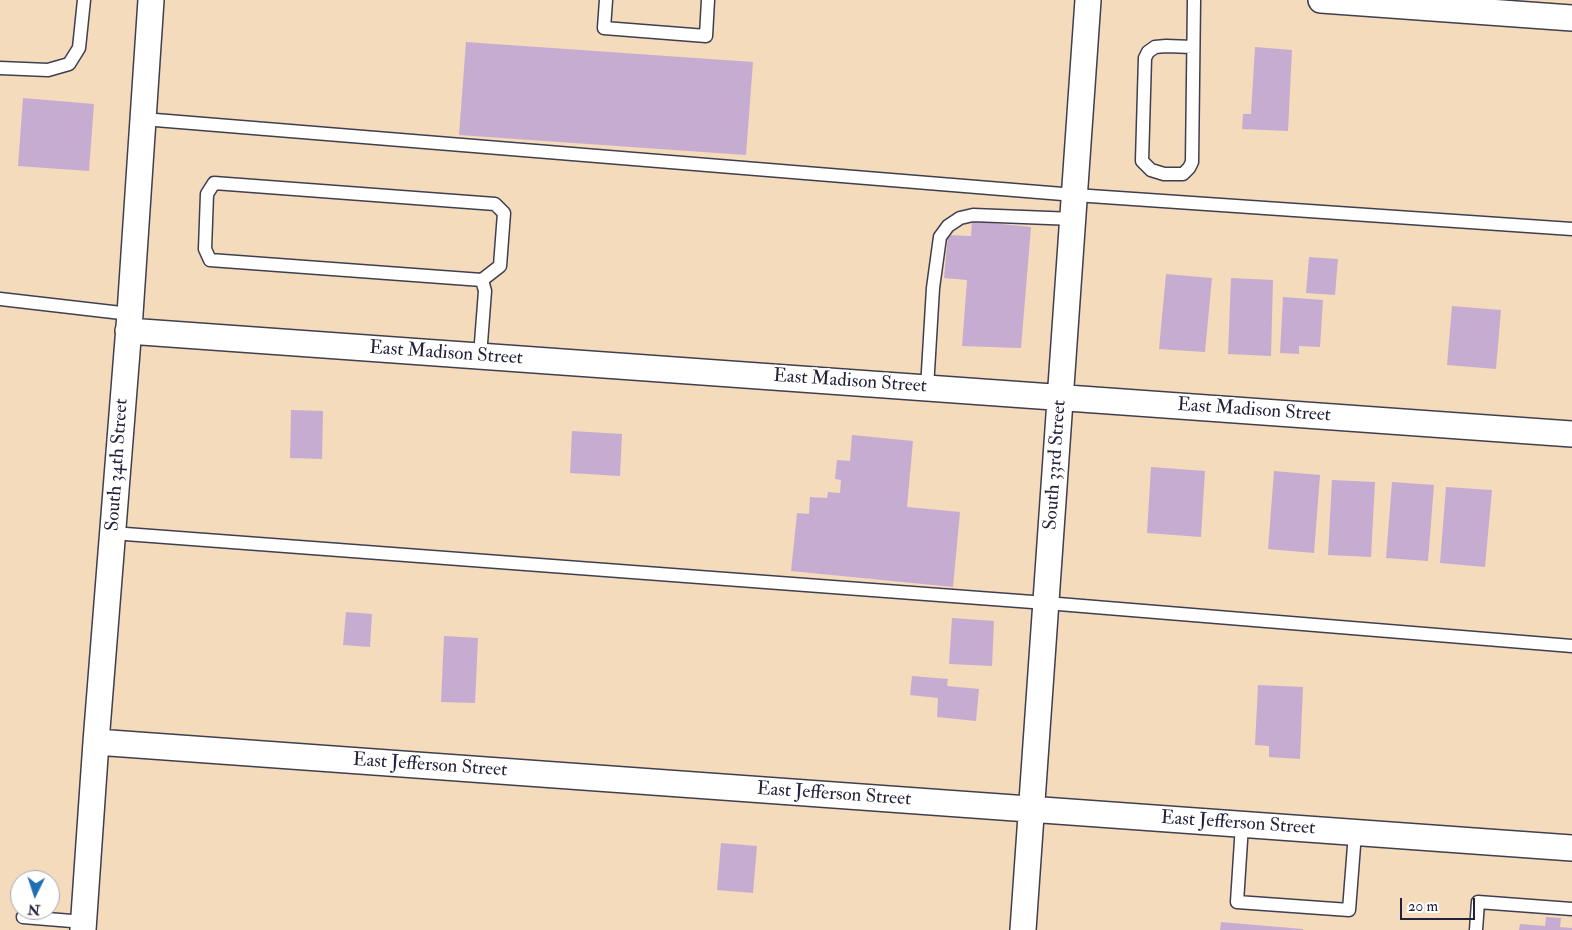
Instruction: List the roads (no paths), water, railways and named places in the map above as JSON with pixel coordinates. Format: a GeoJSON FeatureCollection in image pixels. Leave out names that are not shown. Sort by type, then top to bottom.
{"type":"FeatureCollection","features":[{"type":"Feature","properties":{"kind":"street","name":"South 34th Street"},"geometry":{"type":"LineString","coordinates":[[84,926],[151,0]]}},
{"type":"Feature","properties":{"kind":"street","name":"South 33rd Street"},"geometry":{"type":"LineString","coordinates":[[1022,930],[1088,0]]}},
{"type":"Feature","properties":{"kind":"street"},"geometry":{"type":"LineString","coordinates":[[1321,0],[1426,4],[1572,18]]}},
{"type":"Feature","properties":{"kind":"street","name":"East Madison Street"},"geometry":{"type":"LineString","coordinates":[[129,323],[480,356],[1572,434]]}},
{"type":"Feature","properties":{"kind":"street","name":"East Jefferson Street"},"geometry":{"type":"LineString","coordinates":[[96,742],[1572,848]]}},
{"type":"Feature","properties":{"kind":"lane"},"geometry":{"type":"LineString","coordinates":[[0,68],[48,70],[69,64],[79,48],[84,0]]}},
{"type":"Feature","properties":{"kind":"lane"},"geometry":{"type":"LineString","coordinates":[[606,0],[604,28],[706,36],[708,0]]}},
{"type":"Feature","properties":{"kind":"lane"},"geometry":{"type":"LineString","coordinates":[[1194,0],[1194,47],[1192,162],[1183,174],[1164,174],[1151,170],[1142,162],[1146,58],[1148,52],[1155,47],[1194,47]]}},
{"type":"Feature","properties":{"kind":"lane"},"geometry":{"type":"LineString","coordinates":[[143,119],[1074,207],[1572,229]]}},
{"type":"Feature","properties":{"kind":"lane"},"geometry":{"type":"LineString","coordinates":[[214,183],[495,204],[504,213],[500,266],[482,280],[210,260],[205,249],[206,194],[214,183]]}},
{"type":"Feature","properties":{"kind":"lane"},"geometry":{"type":"LineString","coordinates":[[926,388],[933,288],[940,237],[948,226],[960,218],[973,215],[1074,207]]}},
{"type":"Feature","properties":{"kind":"lane"},"geometry":{"type":"LineString","coordinates":[[480,356],[485,291],[482,280]]}},
{"type":"Feature","properties":{"kind":"lane"},"geometry":{"type":"LineString","coordinates":[[0,299],[129,323]]}},
{"type":"Feature","properties":{"kind":"lane"},"geometry":{"type":"LineString","coordinates":[[112,533],[1046,603],[1572,646]]}},
{"type":"Feature","properties":{"kind":"lane"},"geometry":{"type":"LineString","coordinates":[[1242,824],[1237,902],[1349,910],[1354,833]]}},
{"type":"Feature","properties":{"kind":"lane"},"geometry":{"type":"LineString","coordinates":[[1476,930],[1478,902],[1572,908]]}},
{"type":"Feature","properties":{"kind":"lane"},"geometry":{"type":"LineString","coordinates":[[38,920],[84,926]]}}]}
